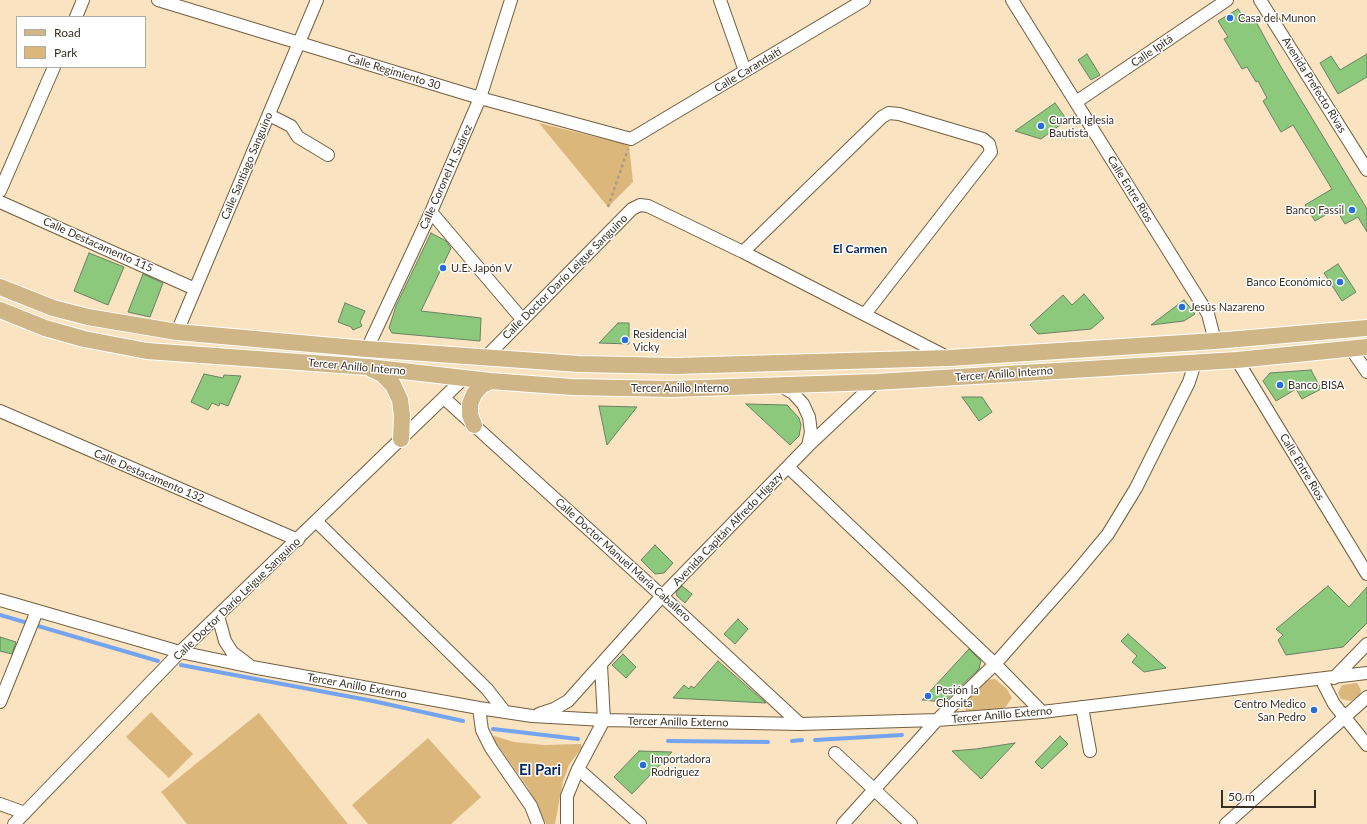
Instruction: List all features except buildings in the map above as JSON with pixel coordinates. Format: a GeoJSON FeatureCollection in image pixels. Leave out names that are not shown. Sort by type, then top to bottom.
{"type":"FeatureCollection","features":[{"type":"Feature","properties":{"kind":"main road","name":"Tercer Anillo Interno"},"geometry":{"type":"LineString","coordinates":[[0,287],[53,308],[88,317],[178,332],[348,346],[367,349],[579,364],[676,366],[949,358],[1215,341],[1367,328]]}},
{"type":"Feature","properties":{"kind":"main road","name":"Tercer Anillo Interno"},"geometry":{"type":"LineString","coordinates":[[0,310],[45,328],[84,339],[147,351],[368,367],[463,379],[572,387],[672,389],[876,382],[1237,360],[1359,348]]}},
{"type":"Feature","properties":{"kind":"main road"},"geometry":{"type":"LineString","coordinates":[[147,351],[162,347],[178,332]]}},
{"type":"Feature","properties":{"kind":"main road"},"geometry":{"type":"LineString","coordinates":[[348,346],[368,354],[446,367],[456,371],[463,379],[482,365],[521,365],[543,362]]}},
{"type":"Feature","properties":{"kind":"main road"},"geometry":{"type":"LineString","coordinates":[[1071,370],[1070,365],[1073,358],[1105,348]]}},
{"type":"Feature","properties":{"kind":"main road"},"geometry":{"type":"LineString","coordinates":[[997,375],[1030,364],[1033,361],[1034,352]]}},
{"type":"Feature","properties":{"kind":"main road"},"geometry":{"type":"LineString","coordinates":[[368,367],[382,374],[393,385],[400,400],[402,416],[400,439]]}},
{"type":"Feature","properties":{"kind":"main road"},"geometry":{"type":"LineString","coordinates":[[474,425],[470,415],[470,404],[477,390],[490,381]]}},
{"type":"Feature","properties":{"kind":"street"},"geometry":{"type":"LineString","coordinates":[[76,16],[83,0]]}},
{"type":"Feature","properties":{"kind":"street","name":"Calle Regimiento 30"},"geometry":{"type":"LineString","coordinates":[[158,0],[480,98],[632,139]]}},
{"type":"Feature","properties":{"kind":"street","name":"Calle Santiago Sanguino"},"geometry":{"type":"LineString","coordinates":[[178,332],[317,0]]}},
{"type":"Feature","properties":{"kind":"street","name":"Calle Coronel H. Suárez"},"geometry":{"type":"LineString","coordinates":[[367,349],[431,212],[480,98],[511,0]]}},
{"type":"Feature","properties":{"kind":"street"},"geometry":{"type":"LineString","coordinates":[[720,0],[745,71]]}},
{"type":"Feature","properties":{"kind":"street","name":"Calle Carandaití"},"geometry":{"type":"LineString","coordinates":[[632,139],[864,0]]}},
{"type":"Feature","properties":{"kind":"street","name":"Calle Entre Rios"},"geometry":{"type":"LineString","coordinates":[[1012,0],[1208,314],[1215,341]]}},
{"type":"Feature","properties":{"kind":"street","name":"Calle Ipitá"},"geometry":{"type":"LineString","coordinates":[[1076,102],[1227,0]]}},
{"type":"Feature","properties":{"kind":"street","name":"Avenida Prefecto Rivas"},"geometry":{"type":"LineString","coordinates":[[1260,0],[1367,170]]}},
{"type":"Feature","properties":{"kind":"street"},"geometry":{"type":"LineString","coordinates":[[0,191],[54,68]]}},
{"type":"Feature","properties":{"kind":"street"},"geometry":{"type":"LineString","coordinates":[[865,314],[991,152],[988,144],[983,138],[899,114],[889,113],[882,117],[743,252],[949,358]]}},
{"type":"Feature","properties":{"kind":"street"},"geometry":{"type":"LineString","coordinates":[[269,115],[291,126],[298,137],[328,155]]}},
{"type":"Feature","properties":{"kind":"street","name":"Calle Destacamento 115"},"geometry":{"type":"LineString","coordinates":[[0,202],[195,289]]}},
{"type":"Feature","properties":{"kind":"street","name":"Calle Doctor Darío Leigue Sanguino"},"geometry":{"type":"LineString","coordinates":[[485,358],[632,209],[640,205],[648,206],[743,252]]}},
{"type":"Feature","properties":{"kind":"street"},"geometry":{"type":"LineString","coordinates":[[431,212],[522,319]]}},
{"type":"Feature","properties":{"kind":"street"},"geometry":{"type":"LineString","coordinates":[[916,341],[920,350],[916,359]]}},
{"type":"Feature","properties":{"kind":"street"},"geometry":{"type":"LineString","coordinates":[[1359,348],[1367,372]]}},
{"type":"Feature","properties":{"kind":"street","name":"Calle Entre Rios"},"geometry":{"type":"LineString","coordinates":[[1237,360],[1367,574]]}},
{"type":"Feature","properties":{"kind":"street"},"geometry":{"type":"LineString","coordinates":[[843,824],[937,720],[995,664],[1108,534],[1136,488],[1189,382],[1196,362]]}},
{"type":"Feature","properties":{"kind":"street","name":"Calle Doctor Darío Leigue Sanguino"},"geometry":{"type":"LineString","coordinates":[[14,824],[178,655],[463,379]]}},
{"type":"Feature","properties":{"kind":"street","name":"Avenida Capitán Alfredo Higazy"},"geometry":{"type":"LineString","coordinates":[[532,716],[554,709],[568,701],[662,596],[808,446],[876,382]]}},
{"type":"Feature","properties":{"kind":"street"},"geometry":{"type":"LineString","coordinates":[[781,386],[793,393],[803,404],[809,417],[811,432],[808,446]]}},
{"type":"Feature","properties":{"kind":"street","name":"Calle Doctor Manuel María Caballero"},"geometry":{"type":"LineString","coordinates":[[444,398],[662,596],[800,724]]}},
{"type":"Feature","properties":{"kind":"street","name":"Calle Destacamento 132"},"geometry":{"type":"LineString","coordinates":[[0,411],[298,540]]}},
{"type":"Feature","properties":{"kind":"street"},"geometry":{"type":"LineString","coordinates":[[788,467],[995,664],[1042,712]]}},
{"type":"Feature","properties":{"kind":"street"},"geometry":{"type":"LineString","coordinates":[[316,522],[487,688],[505,712]]}},
{"type":"Feature","properties":{"kind":"street","name":"Tercer Anillo Externo"},"geometry":{"type":"LineString","coordinates":[[0,600],[35,616],[178,655],[505,712],[532,716],[604,720],[800,724],[937,720],[1042,712],[1367,673]]}},
{"type":"Feature","properties":{"kind":"street"},"geometry":{"type":"LineString","coordinates":[[0,702],[35,616]]}},
{"type":"Feature","properties":{"kind":"street"},"geometry":{"type":"LineString","coordinates":[[218,616],[225,641],[232,652],[241,661],[252,667]]}},
{"type":"Feature","properties":{"kind":"street"},"geometry":{"type":"LineString","coordinates":[[1334,678],[1367,644]]}},
{"type":"Feature","properties":{"kind":"street"},"geometry":{"type":"LineString","coordinates":[[567,824],[567,796],[578,769],[604,720],[601,665]]}},
{"type":"Feature","properties":{"kind":"street"},"geometry":{"type":"LineString","coordinates":[[1321,679],[1327,693],[1367,745]]}},
{"type":"Feature","properties":{"kind":"street"},"geometry":{"type":"LineString","coordinates":[[1226,824],[1367,697]]}},
{"type":"Feature","properties":{"kind":"street"},"geometry":{"type":"LineString","coordinates":[[1082,707],[1090,751]]}},
{"type":"Feature","properties":{"kind":"street"},"geometry":{"type":"LineString","coordinates":[[479,708],[482,730],[491,748],[531,806],[538,824]]}},
{"type":"Feature","properties":{"kind":"street"},"geometry":{"type":"LineString","coordinates":[[835,753],[911,824]]}},
{"type":"Feature","properties":{"kind":"street"},"geometry":{"type":"LineString","coordinates":[[578,769],[640,824]]}},
{"type":"Feature","properties":{"kind":"street"},"geometry":{"type":"LineString","coordinates":[[0,804],[25,813]]}},
{"type":"Feature","properties":{"kind":"path"},"geometry":{"type":"LineString","coordinates":[[608,207],[632,139]]}},
{"type":"Feature","properties":{"kind":"green space"},"geometry":{"type":"Polygon","coordinates":[[[539,123],[629,145],[633,182],[608,207],[539,123]]]}},
{"type":"Feature","properties":{"kind":"green space"},"geometry":{"type":"Polygon","coordinates":[[[995,679],[1007,689],[1012,698],[1004,709],[965,712],[968,698],[985,680],[995,679]]]}},
{"type":"Feature","properties":{"kind":"green space"},"geometry":{"type":"Polygon","coordinates":[[[1357,683],[1361,690],[1360,695],[1351,701],[1341,699],[1338,693],[1342,685],[1357,683]]]}},
{"type":"Feature","properties":{"kind":"green space"},"geometry":{"type":"Polygon","coordinates":[[[151,712],[193,754],[169,778],[126,737],[151,712]]]}},
{"type":"Feature","properties":{"kind":"green space"},"geometry":{"type":"Polygon","coordinates":[[[259,713],[348,824],[187,824],[161,792],[259,713]]]}},
{"type":"Feature","properties":{"kind":"green space"},"geometry":{"type":"Polygon","coordinates":[[[494,736],[514,742],[544,745],[581,744],[582,747],[569,765],[563,781],[555,824],[546,824],[528,788],[492,737],[494,736]]]}},
{"type":"Feature","properties":{"kind":"green space"},"geometry":{"type":"Polygon","coordinates":[[[428,738],[481,797],[451,824],[368,824],[352,805],[428,738]]]}},
{"type":"Feature","properties":{"kind":"waterway"},"geometry":{"type":"LineString","coordinates":[[0,615],[158,661]]}},
{"type":"Feature","properties":{"kind":"waterway"},"geometry":{"type":"LineString","coordinates":[[181,665],[373,701],[463,721]]}},
{"type":"Feature","properties":{"kind":"waterway"},"geometry":{"type":"LineString","coordinates":[[493,729],[578,739]]}},
{"type":"Feature","properties":{"kind":"waterway"},"geometry":{"type":"LineString","coordinates":[[815,740],[902,735]]}},
{"type":"Feature","properties":{"kind":"waterway"},"geometry":{"type":"LineString","coordinates":[[792,741],[802,740]]}},
{"type":"Feature","properties":{"kind":"waterway"},"geometry":{"type":"LineString","coordinates":[[668,741],[768,742]]}},
{"type":"Feature","properties":{"kind":"place","name":"Casa del Munon"},"geometry":{"type":"Point","coordinates":[1230,18]}},
{"type":"Feature","properties":{"kind":"place","name":"Cuarta Iglesia Bautista"},"geometry":{"type":"Point","coordinates":[1041,126]}},
{"type":"Feature","properties":{"kind":"place","name":"Banco Fassil"},"geometry":{"type":"Point","coordinates":[1352,210]}},
{"type":"Feature","properties":{"kind":"place","name":"U.E. Japón V"},"geometry":{"type":"Point","coordinates":[443,268]}},
{"type":"Feature","properties":{"kind":"place","name":"Banco Económico"},"geometry":{"type":"Point","coordinates":[1340,282]}},
{"type":"Feature","properties":{"kind":"place","name":"Jesús Nazareno"},"geometry":{"type":"Point","coordinates":[1182,307]}},
{"type":"Feature","properties":{"kind":"place","name":"Residencial Vicky"},"geometry":{"type":"Point","coordinates":[625,340]}},
{"type":"Feature","properties":{"kind":"place","name":"Banco BISA"},"geometry":{"type":"Point","coordinates":[1280,385]}},
{"type":"Feature","properties":{"kind":"place","name":"Pesión la Chosita"},"geometry":{"type":"Point","coordinates":[928,696]}},
{"type":"Feature","properties":{"kind":"place","name":"Centro Medico San Pedro"},"geometry":{"type":"Point","coordinates":[1314,710]}},
{"type":"Feature","properties":{"kind":"place","name":"Importadora Rodriguez"},"geometry":{"type":"Point","coordinates":[643,765]}},
{"type":"Feature","properties":{"kind":"district","name":"El Carmen"},"geometry":{"type":"Point","coordinates":[860,249]}},
{"type":"Feature","properties":{"kind":"district","name":"El Pari"},"geometry":{"type":"Point","coordinates":[540,770]}}]}
